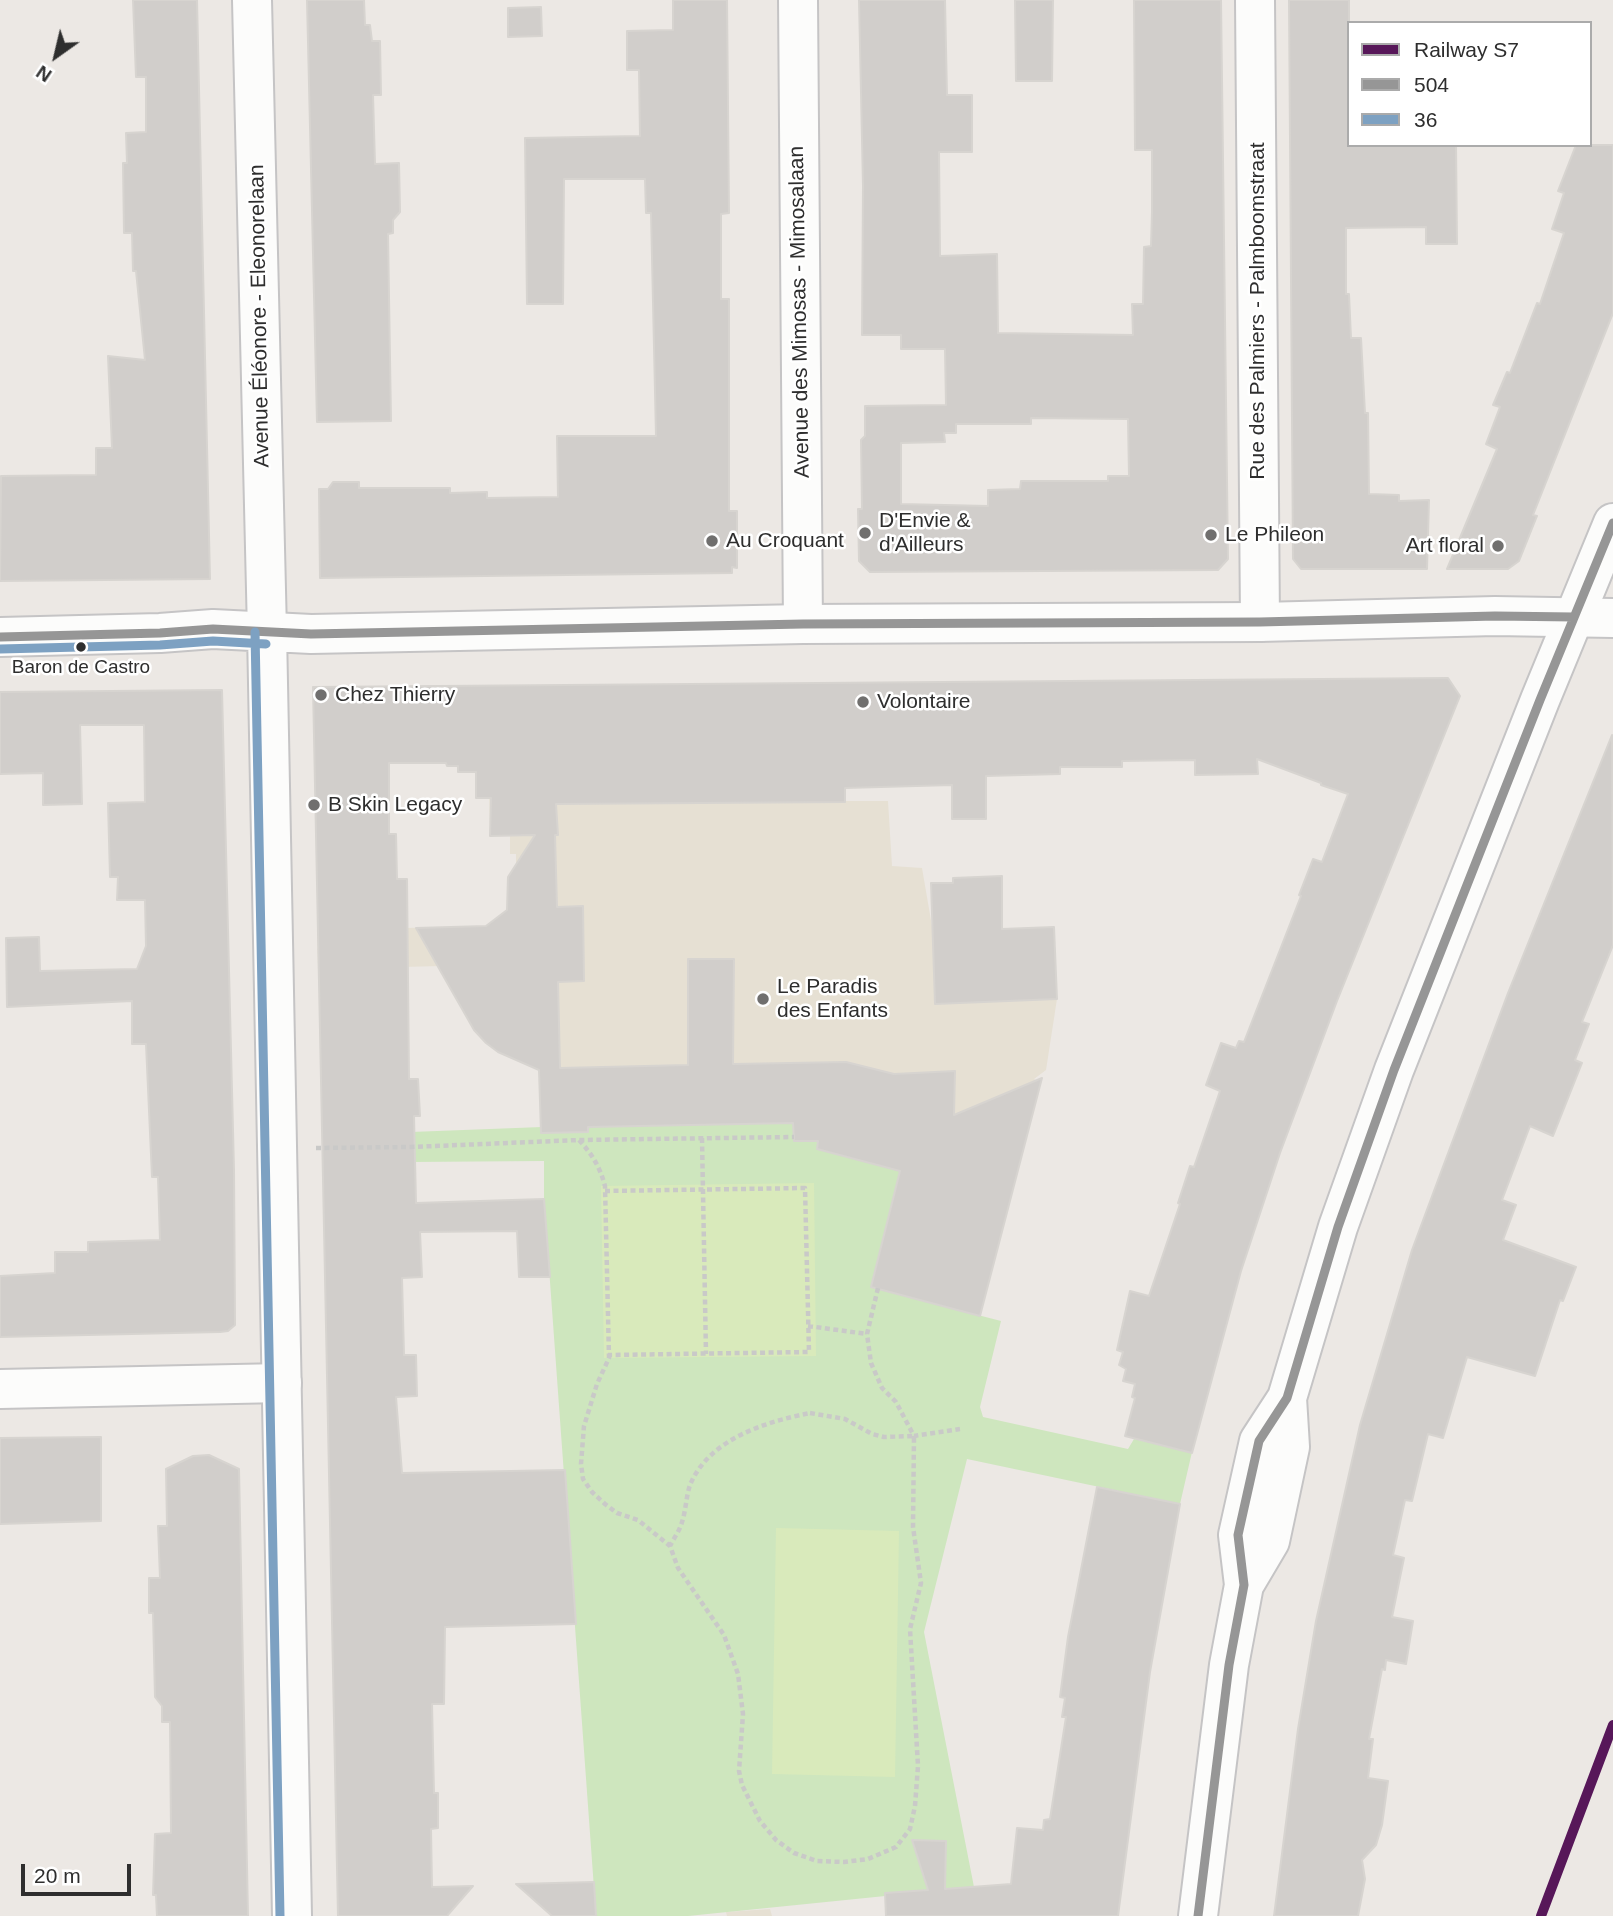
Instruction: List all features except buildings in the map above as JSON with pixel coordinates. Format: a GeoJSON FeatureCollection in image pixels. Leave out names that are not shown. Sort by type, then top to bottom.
{"type":"FeatureCollection","features":[{"type":"Feature","properties":{"kind":"street","name":"Avenue Éléonore - Eleonorelaan"},"geometry":{"type":"LineString","coordinates":[[252,0],[292,1916]]}},
{"type":"Feature","properties":{"kind":"street","name":"Avenue des Mimosas - Mimosalaan"},"geometry":{"type":"LineString","coordinates":[[797,0],[803,624]]}},
{"type":"Feature","properties":{"kind":"street","name":"Rue des Palmiers - Palmboomstraat"},"geometry":{"type":"LineString","coordinates":[[1255,0],[1260,622]]}},
{"type":"Feature","properties":{"kind":"street"},"geometry":{"type":"LineString","coordinates":[[1198,1916],[1229,1665],[1244,1585],[1238,1535],[1259,1441],[1287,1398],[1338,1227],[1394,1070],[1613,523]]}},
{"type":"Feature","properties":{"kind":"street"},"geometry":{"type":"LineString","coordinates":[[0,637],[213,629],[312,634],[803,624],[1260,622],[1495,616],[1613,618]]}},
{"type":"Feature","properties":{"kind":"street"},"geometry":{"type":"LineString","coordinates":[[0,1389],[282,1383]]}},
{"type":"Feature","properties":{"kind":"path"},"geometry":{"type":"LineString","coordinates":[[313,1148],[794,1137]]}},
{"type":"Feature","properties":{"kind":"path"},"geometry":{"type":"LineString","coordinates":[[702,1138],[706,1354]]}},
{"type":"Feature","properties":{"kind":"path"},"geometry":{"type":"LineString","coordinates":[[579,1140],[593,1156],[601,1171],[605,1191],[608,1355],[584,1426],[581,1464],[583,1479],[605,1504],[617,1513],[638,1520],[670,1546],[678,1568],[724,1636],[738,1674],[743,1714],[739,1771],[742,1785],[760,1821],[776,1840],[794,1853],[817,1861],[868,1859],[896,1847],[910,1829],[915,1806],[918,1766],[911,1629],[921,1583],[913,1527],[914,1436],[896,1402],[882,1388],[871,1363],[867,1334],[878,1288]]}},
{"type":"Feature","properties":{"kind":"path"},"geometry":{"type":"LineString","coordinates":[[605,1191],[805,1188],[808,1326],[808,1352],[608,1355]]}},
{"type":"Feature","properties":{"kind":"path"},"geometry":{"type":"LineString","coordinates":[[808,1326],[867,1334]]}},
{"type":"Feature","properties":{"kind":"path"},"geometry":{"type":"LineString","coordinates":[[670,1546],[682,1523],[690,1486],[700,1467],[714,1452],[759,1426],[810,1413],[845,1419],[872,1434],[884,1437],[914,1436],[960,1429]]}},
{"type":"Feature","properties":{"kind":"shaded area","name":"Le Paradis des Enfants"},"geometry":{"type":"Polygon","coordinates":[[[846,683],[845,801],[888,801],[892,866],[922,868],[933,932],[1054,927],[1057,999],[1046,1070],[1034,1079],[1041,1082],[980,1316],[889,1292],[836,1122],[588,1126],[588,1132],[543,1133],[539,1069],[498,1052],[483,1036],[481,1038],[465,1015],[468,1014],[442,966],[318,969],[317,930],[491,926],[492,921],[516,907],[507,881],[509,874],[516,870],[516,854],[510,854],[510,836],[490,836],[487,686],[846,683]]]}},
{"type":"Feature","properties":{"kind":"shaded area"},"geometry":{"type":"Polygon","coordinates":[[[770,1909],[772,1916],[727,1916],[726,1912],[770,1909]]]}},
{"type":"Feature","properties":{"kind":"green space"},"geometry":{"type":"Polygon","coordinates":[[[836,1122],[925,1157],[889,1292],[1001,1321],[980,1407],[983,1417],[1128,1449],[1134,1439],[1192,1452],[1180,1504],[967,1459],[924,1632],[974,1887],[688,1916],[596,1916],[544,1199],[544,1161],[410,1162],[411,1132],[542,1127],[588,1132],[588,1125],[836,1122]]]}},
{"type":"Feature","properties":{"kind":"green space"},"geometry":{"type":"Polygon","coordinates":[[[814,1183],[816,1356],[604,1358],[601,1186],[814,1183]]]}},
{"type":"Feature","properties":{"kind":"green space"},"geometry":{"type":"Polygon","coordinates":[[[776,1528],[899,1531],[895,1777],[772,1774],[776,1528]]]}},
{"type":"Feature","properties":{"kind":"rail line","name":"S7"},"geometry":{"type":"LineString","coordinates":[[1541,1916],[1613,1725]]}},
{"type":"Feature","properties":{"kind":"transit line","name":"504"},"geometry":{"type":"LineString","coordinates":[[1198,1916],[1229,1665],[1244,1585],[1238,1535],[1259,1441],[1287,1398],[1338,1227],[1394,1070],[1613,523]]}},
{"type":"Feature","properties":{"kind":"transit line","name":"504"},"geometry":{"type":"LineString","coordinates":[[0,637],[213,629],[311,634],[803,624],[1260,622],[1495,616],[1574,617]]}},
{"type":"Feature","properties":{"kind":"transit line","name":"36"},"geometry":{"type":"LineString","coordinates":[[255,632],[280,1916]]}},
{"type":"Feature","properties":{"kind":"transit line","name":"36"},"geometry":{"type":"LineString","coordinates":[[0,649],[213,641],[266,644]]}},
{"type":"Feature","properties":{"kind":"place","name":"D'Envie & d'Ailleurs"},"geometry":{"type":"Point","coordinates":[865,533]}},
{"type":"Feature","properties":{"kind":"place","name":"Le Phileon"},"geometry":{"type":"Point","coordinates":[1211,535]}},
{"type":"Feature","properties":{"kind":"place","name":"Au Croquant"},"geometry":{"type":"Point","coordinates":[712,541]}},
{"type":"Feature","properties":{"kind":"place","name":"Art floral"},"geometry":{"type":"Point","coordinates":[1498,546]}},
{"type":"Feature","properties":{"kind":"place","name":"Baron de Castro"},"geometry":{"type":"Point","coordinates":[81,647]}},
{"type":"Feature","properties":{"kind":"place","name":"Chez Thierry"},"geometry":{"type":"Point","coordinates":[321,695]}},
{"type":"Feature","properties":{"kind":"place","name":"Volontaire"},"geometry":{"type":"Point","coordinates":[863,702]}},
{"type":"Feature","properties":{"kind":"place","name":"B Skin Legacy"},"geometry":{"type":"Point","coordinates":[314,805]}},
{"type":"Feature","properties":{"kind":"place","name":"Le Paradis des Enfants"},"geometry":{"type":"Point","coordinates":[763,999]}}]}
